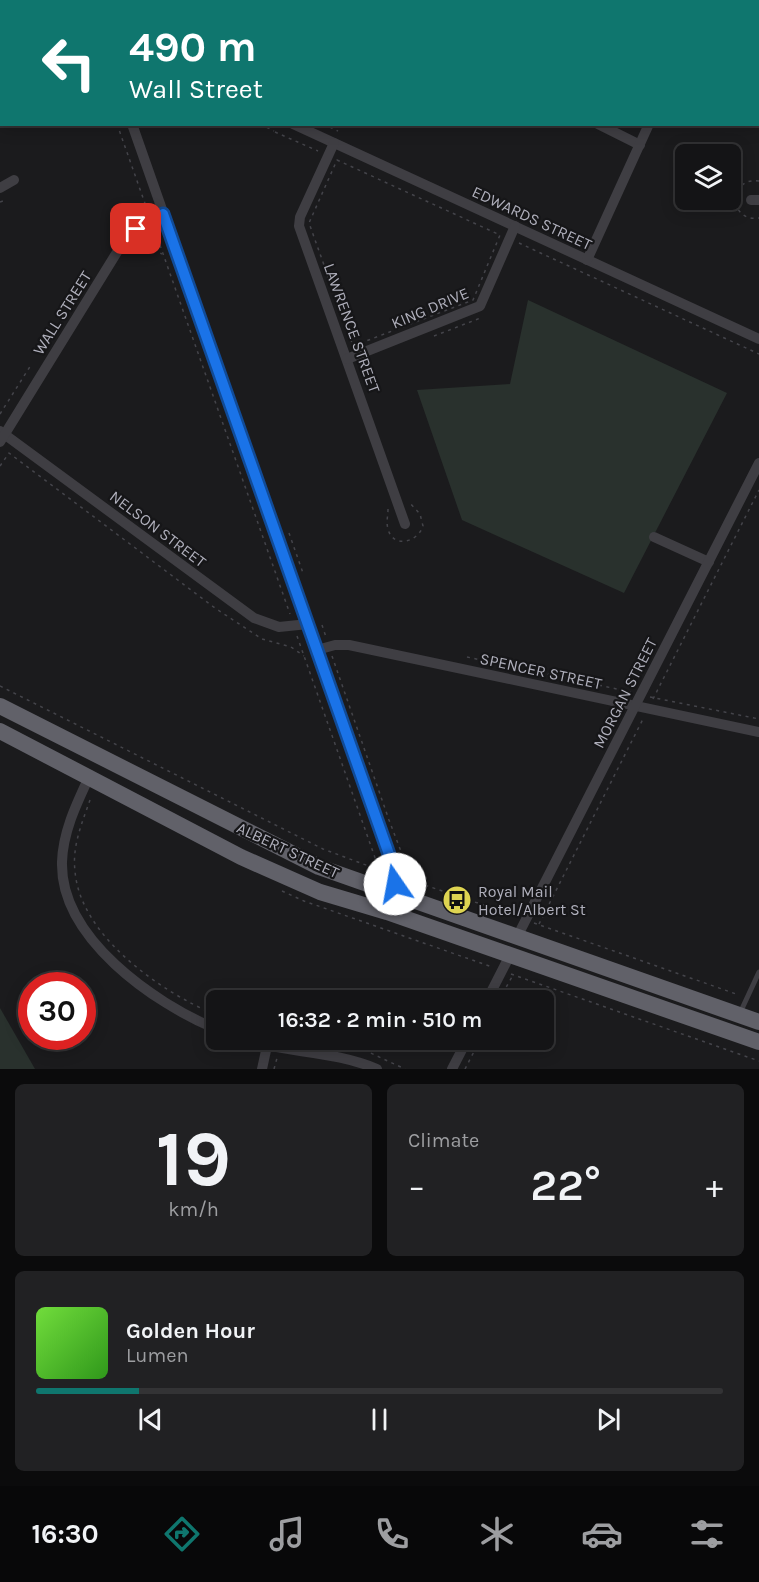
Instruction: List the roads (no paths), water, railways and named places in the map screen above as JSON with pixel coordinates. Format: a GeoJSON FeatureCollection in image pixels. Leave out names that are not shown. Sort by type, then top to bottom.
{"type":"FeatureCollection","features":[{"type":"Feature","properties":{"kind":"highway","name":"ALBERT STREET"},"geometry":{"type":"LineString","coordinates":[[1,709],[319,867],[759,1022]]}},
{"type":"Feature","properties":{"kind":"highway","name":"ALBERT STREET"},"geometry":{"type":"LineString","coordinates":[[0,731],[282,875],[320,892],[387,912],[759,1042]]}},
{"type":"Feature","properties":{"kind":"street"},"geometry":{"type":"LineString","coordinates":[[133,126],[395,875],[393,893],[387,912]]}},
{"type":"Feature","properties":{"kind":"street","name":"EDWARDS STREET"},"geometry":{"type":"LineString","coordinates":[[296,126],[759,339]]}},
{"type":"Feature","properties":{"kind":"street"},"geometry":{"type":"LineString","coordinates":[[602,126],[640,145]]}},
{"type":"Feature","properties":{"kind":"street"},"geometry":{"type":"LineString","coordinates":[[587,260],[648,126]]}},
{"type":"Feature","properties":{"kind":"street","name":"LAWRENCE STREET"},"geometry":{"type":"LineString","coordinates":[[334,143],[299,224],[405,524]]}},
{"type":"Feature","properties":{"kind":"street"},"geometry":{"type":"LineString","coordinates":[[0,188],[14,180]]}},
{"type":"Feature","properties":{"kind":"street","name":"WALL STREET"},"geometry":{"type":"LineString","coordinates":[[2,436],[122,244],[132,232],[163,214]]}},
{"type":"Feature","properties":{"kind":"street","name":"KING DRIVE"},"geometry":{"type":"LineString","coordinates":[[347,359],[480,306],[515,226]]}},
{"type":"Feature","properties":{"kind":"street","name":"NELSON STREET"},"geometry":{"type":"LineString","coordinates":[[2,436],[249,615],[274,626],[294,627],[308,624]]}},
{"type":"Feature","properties":{"kind":"street","name":"MORGAN STREET"},"geometry":{"type":"LineString","coordinates":[[517,937],[759,463]]}},
{"type":"Feature","properties":{"kind":"street"},"geometry":{"type":"LineString","coordinates":[[654,537],[709,562]]}},
{"type":"Feature","properties":{"kind":"street","name":"SPENCER STREET"},"geometry":{"type":"LineString","coordinates":[[317,650],[329,646],[349,645],[759,732]]}},
{"type":"Feature","properties":{"kind":"street"},"geometry":{"type":"LineString","coordinates":[[90,775],[69,825],[63,852],[65,885],[79,920],[107,956],[147,990],[184,1014],[206,1024]]}},
{"type":"Feature","properties":{"kind":"street"},"geometry":{"type":"LineString","coordinates":[[494,990],[507,973],[510,955]]}},
{"type":"Feature","properties":{"kind":"street"},"geometry":{"type":"LineString","coordinates":[[262,1069],[266,1050]]}},
{"type":"Feature","properties":{"kind":"street"},"geometry":{"type":"LineString","coordinates":[[291,1050],[344,1059],[377,1069]]}},
{"type":"Feature","properties":{"kind":"street"},"geometry":{"type":"LineString","coordinates":[[452,1069],[462,1050]]}},
{"type":"Feature","properties":{"kind":"lane"},"geometry":{"type":"LineString","coordinates":[[739,1015],[759,972]]}},
{"type":"Feature","properties":{"kind":"place","name":"Royal Mail Hotel/Albert St"},"geometry":{"type":"Point","coordinates":[457,900]}}]}
